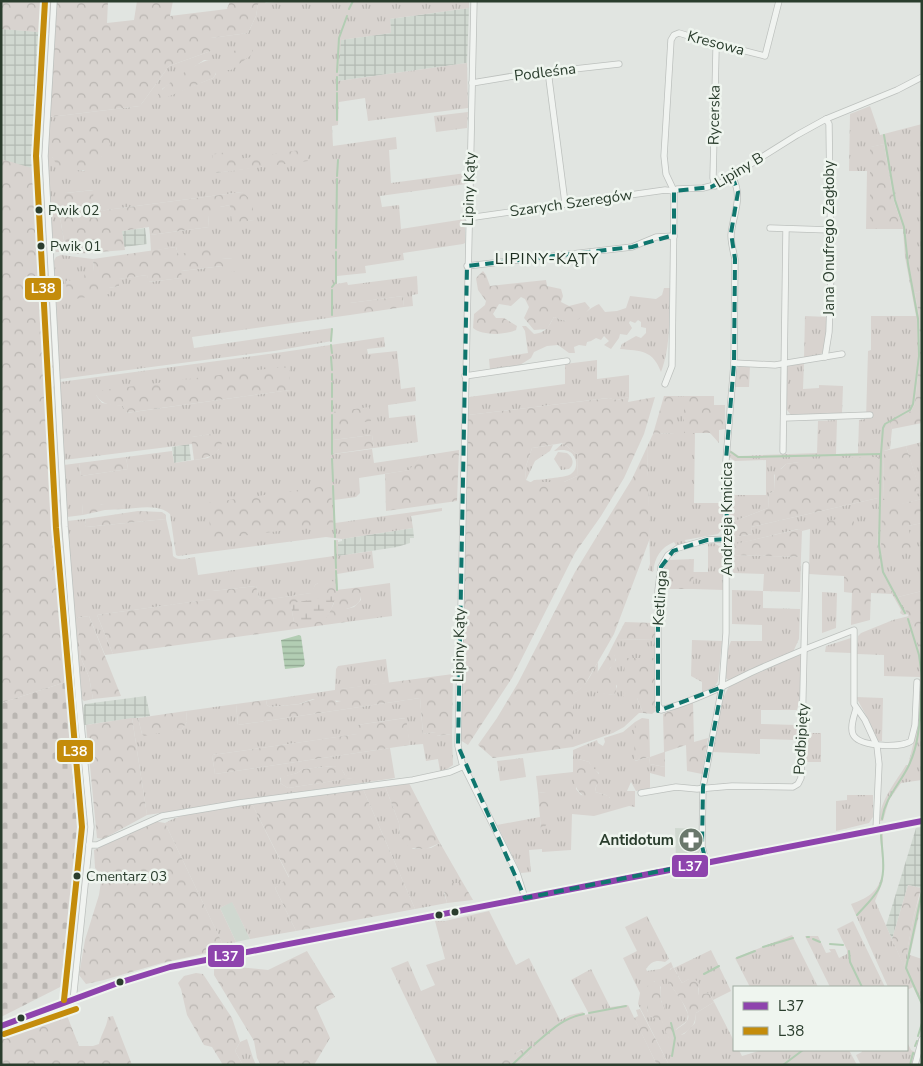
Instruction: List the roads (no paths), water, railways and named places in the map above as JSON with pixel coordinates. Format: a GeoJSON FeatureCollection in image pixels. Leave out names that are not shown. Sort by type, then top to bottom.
{"type":"FeatureCollection","features":[{"type":"Feature","properties":{"kind":"street"},"geometry":{"type":"LineString","coordinates":[[54,1],[45,156],[65,527],[79,704],[91,819],[73,1001]]}},
{"type":"Feature","properties":{"kind":"street","name":"Lipiny Kąty"},"geometry":{"type":"LineString","coordinates":[[474,1],[457,734],[458,746],[464,766],[517,873],[525,898]]}},
{"type":"Feature","properties":{"kind":"street","name":"Kresowa"},"geometry":{"type":"LineString","coordinates":[[674,191],[666,174],[664,156],[671,40],[674,35],[679,33],[765,56],[779,1]]}},
{"type":"Feature","properties":{"kind":"street","name":"Rycerska"},"geometry":{"type":"LineString","coordinates":[[715,186],[713,178],[716,50],[718,44]]}},
{"type":"Feature","properties":{"kind":"street","name":"Podleśna"},"geometry":{"type":"LineString","coordinates":[[472,83],[548,71],[618,64]]}},
{"type":"Feature","properties":{"kind":"street"},"geometry":{"type":"LineString","coordinates":[[548,71],[565,203]]}},
{"type":"Feature","properties":{"kind":"street","name":"Lipiny B"},"geometry":{"type":"LineString","coordinates":[[674,191],[677,189],[715,186],[797,134],[826,119],[897,90],[922,77]]}},
{"type":"Feature","properties":{"kind":"street","name":"Jana Onufrego Zagłoby"},"geometry":{"type":"LineString","coordinates":[[825,357],[830,317],[829,124],[826,119]]}},
{"type":"Feature","properties":{"kind":"street","name":"Andrzeja Kmicica"},"geometry":{"type":"LineString","coordinates":[[706,862],[702,846],[703,787],[722,687],[726,634],[726,460],[734,363],[735,259],[731,233],[736,217],[738,192],[737,185],[732,176]]}},
{"type":"Feature","properties":{"kind":"street","name":"Szarych Szeregów"},"geometry":{"type":"LineString","coordinates":[[468,218],[565,203],[665,190],[674,191]]}},
{"type":"Feature","properties":{"kind":"street"},"geometry":{"type":"LineString","coordinates":[[665,384],[672,366],[674,191]]}},
{"type":"Feature","properties":{"kind":"street"},"geometry":{"type":"LineString","coordinates":[[770,228],[830,230]]}},
{"type":"Feature","properties":{"kind":"street"},"geometry":{"type":"LineString","coordinates":[[783,451],[786,229]]}},
{"type":"Feature","properties":{"kind":"street"},"geometry":{"type":"LineString","coordinates":[[467,266],[632,247],[656,237],[674,236]]}},
{"type":"Feature","properties":{"kind":"street"},"geometry":{"type":"LineString","coordinates":[[734,363],[785,364],[842,354]]}},
{"type":"Feature","properties":{"kind":"street"},"geometry":{"type":"LineString","coordinates":[[465,376],[567,361]]}},
{"type":"Feature","properties":{"kind":"street"},"geometry":{"type":"LineString","coordinates":[[784,418],[870,415]]}},
{"type":"Feature","properties":{"kind":"street","name":"Ketlinga"},"geometry":{"type":"LineString","coordinates":[[722,687],[661,710],[658,705],[658,590],[663,563],[668,555],[678,548],[708,540],[727,540]]}},
{"type":"Feature","properties":{"kind":"street","name":"Podbipięty"},"geometry":{"type":"LineString","coordinates":[[641,793],[676,787],[697,789],[703,787],[750,786],[793,787],[798,784],[801,778],[806,565]]}},
{"type":"Feature","properties":{"kind":"street"},"geometry":{"type":"LineString","coordinates":[[722,687],[804,648],[854,630],[853,697],[856,709],[865,720],[877,746],[879,764],[876,830]]}},
{"type":"Feature","properties":{"kind":"street"},"geometry":{"type":"LineString","coordinates":[[856,709],[852,722],[854,737],[877,746],[904,745],[911,741],[915,725],[917,682]]}},
{"type":"Feature","properties":{"kind":"street"},"geometry":{"type":"LineString","coordinates":[[89,845],[97,845],[162,816],[239,803],[413,780],[450,772],[464,766]]}},
{"type":"Feature","properties":{"kind":"street"},"geometry":{"type":"LineString","coordinates":[[1,1026],[118,983],[170,967],[922,821]]}},
{"type":"Feature","properties":{"kind":"street"},"geometry":{"type":"LineString","coordinates":[[915,1065],[922,1039]]}},
{"type":"Feature","properties":{"kind":"waterway"},"geometry":{"type":"LineString","coordinates":[[349,9],[353,1]]}},
{"type":"Feature","properties":{"kind":"waterway"},"geometry":{"type":"LineString","coordinates":[[337,72],[339,38],[347,16]]}},
{"type":"Feature","properties":{"kind":"waterway"},"geometry":{"type":"LineString","coordinates":[[337,77],[337,90]]}},
{"type":"Feature","properties":{"kind":"waterway"},"geometry":{"type":"LineString","coordinates":[[337,93],[337,120]]}},
{"type":"Feature","properties":{"kind":"waterway"},"geometry":{"type":"LineString","coordinates":[[884,135],[895,200],[904,227],[908,264],[918,319],[919,356],[913,404],[910,410],[885,424],[881,454],[879,546],[883,572],[905,613]]}},
{"type":"Feature","properties":{"kind":"waterway"},"geometry":{"type":"LineString","coordinates":[[337,176],[338,160]]}},
{"type":"Feature","properties":{"kind":"waterway"},"geometry":{"type":"LineString","coordinates":[[336,248],[337,179]]}},
{"type":"Feature","properties":{"kind":"waterway"},"geometry":{"type":"LineString","coordinates":[[332,287],[336,282],[336,252]]}},
{"type":"Feature","properties":{"kind":"waterway"},"geometry":{"type":"LineString","coordinates":[[332,290],[332,315]]}},
{"type":"Feature","properties":{"kind":"waterway"},"geometry":{"type":"LineString","coordinates":[[331,341],[332,329]]}},
{"type":"Feature","properties":{"kind":"waterway"},"geometry":{"type":"LineString","coordinates":[[331,345],[332,353]]}},
{"type":"Feature","properties":{"kind":"waterway"},"geometry":{"type":"LineString","coordinates":[[331,357],[332,370]]}},
{"type":"Feature","properties":{"kind":"waterway"},"geometry":{"type":"LineString","coordinates":[[332,374],[332,380]]}},
{"type":"Feature","properties":{"kind":"waterway"},"geometry":{"type":"LineString","coordinates":[[332,383],[332,397]]}},
{"type":"Feature","properties":{"kind":"waterway"},"geometry":{"type":"LineString","coordinates":[[332,401],[332,411]]}},
{"type":"Feature","properties":{"kind":"waterway"},"geometry":{"type":"LineString","coordinates":[[332,415],[332,454]]}},
{"type":"Feature","properties":{"kind":"waterway"},"geometry":{"type":"LineString","coordinates":[[731,452],[738,457],[881,454]]}},
{"type":"Feature","properties":{"kind":"waterway"},"geometry":{"type":"LineString","coordinates":[[332,459],[333,481]]}},
{"type":"Feature","properties":{"kind":"waterway"},"geometry":{"type":"LineString","coordinates":[[333,486],[335,537]]}},
{"type":"Feature","properties":{"kind":"waterway"},"geometry":{"type":"LineString","coordinates":[[335,541],[336,568]]}},
{"type":"Feature","properties":{"kind":"waterway"},"geometry":{"type":"LineString","coordinates":[[336,571],[337,590]]}},
{"type":"Feature","properties":{"kind":"waterway"},"geometry":{"type":"LineString","coordinates":[[908,619],[919,655],[922,677]]}},
{"type":"Feature","properties":{"kind":"waterway"},"geometry":{"type":"LineString","coordinates":[[882,819],[886,805],[908,767],[915,747],[919,726],[922,683]]}},
{"type":"Feature","properties":{"kind":"waterway"},"geometry":{"type":"LineString","coordinates":[[857,915],[873,897],[881,884],[883,863],[881,835]]}},
{"type":"Feature","properties":{"kind":"waterway"},"geometry":{"type":"LineString","coordinates":[[922,892],[906,968],[922,1004]]}},
{"type":"Feature","properties":{"kind":"waterway"},"geometry":{"type":"LineString","coordinates":[[763,947],[793,938]]}},
{"type":"Feature","properties":{"kind":"waterway"},"geometry":{"type":"LineString","coordinates":[[813,939],[820,942]]}},
{"type":"Feature","properties":{"kind":"waterway"},"geometry":{"type":"LineString","coordinates":[[830,944],[843,945]]}},
{"type":"Feature","properties":{"kind":"waterway"},"geometry":{"type":"LineString","coordinates":[[737,958],[755,951]]}},
{"type":"Feature","properties":{"kind":"waterway"},"geometry":{"type":"LineString","coordinates":[[849,951],[850,962],[862,986]]}},
{"type":"Feature","properties":{"kind":"waterway"},"geometry":{"type":"LineString","coordinates":[[704,974],[719,966]]}},
{"type":"Feature","properties":{"kind":"waterway"},"geometry":{"type":"LineString","coordinates":[[589,1013],[626,1006]]}},
{"type":"Feature","properties":{"kind":"waterway"},"geometry":{"type":"LineString","coordinates":[[535,1044],[563,1022],[584,1014]]}},
{"type":"Feature","properties":{"kind":"waterway"},"geometry":{"type":"LineString","coordinates":[[671,1023],[675,1038],[672,1056]]}},
{"type":"Feature","properties":{"kind":"waterway"},"geometry":{"type":"LineString","coordinates":[[918,1036],[922,1023]]}},
{"type":"Feature","properties":{"kind":"waterway"},"geometry":{"type":"LineString","coordinates":[[915,1046],[917,1041]]}},
{"type":"Feature","properties":{"kind":"waterway"},"geometry":{"type":"LineString","coordinates":[[512,1065],[531,1047]]}},
{"type":"Feature","properties":{"kind":"waterway"},"geometry":{"type":"LineString","coordinates":[[783,1065],[802,1051]]}},
{"type":"Feature","properties":{"kind":"waterway"},"geometry":{"type":"LineString","coordinates":[[910,1065],[913,1053],[915,1054]]}},
{"type":"Feature","properties":{"kind":"place","name":"Pwik 02"},"geometry":{"type":"Point","coordinates":[39,210]}},
{"type":"Feature","properties":{"kind":"place","name":"Pwik 01"},"geometry":{"type":"Point","coordinates":[41,246]}},
{"type":"Feature","properties":{"kind":"place","name":"Antidotum"},"geometry":{"type":"Point","coordinates":[691,840]}},
{"type":"Feature","properties":{"kind":"place","name":"Cmentarz 03"},"geometry":{"type":"Point","coordinates":[77,876]}},
{"type":"Feature","properties":{"kind":"district","name":"LIPINY-KĄTY"},"geometry":{"type":"Point","coordinates":[547,258]}}]}
